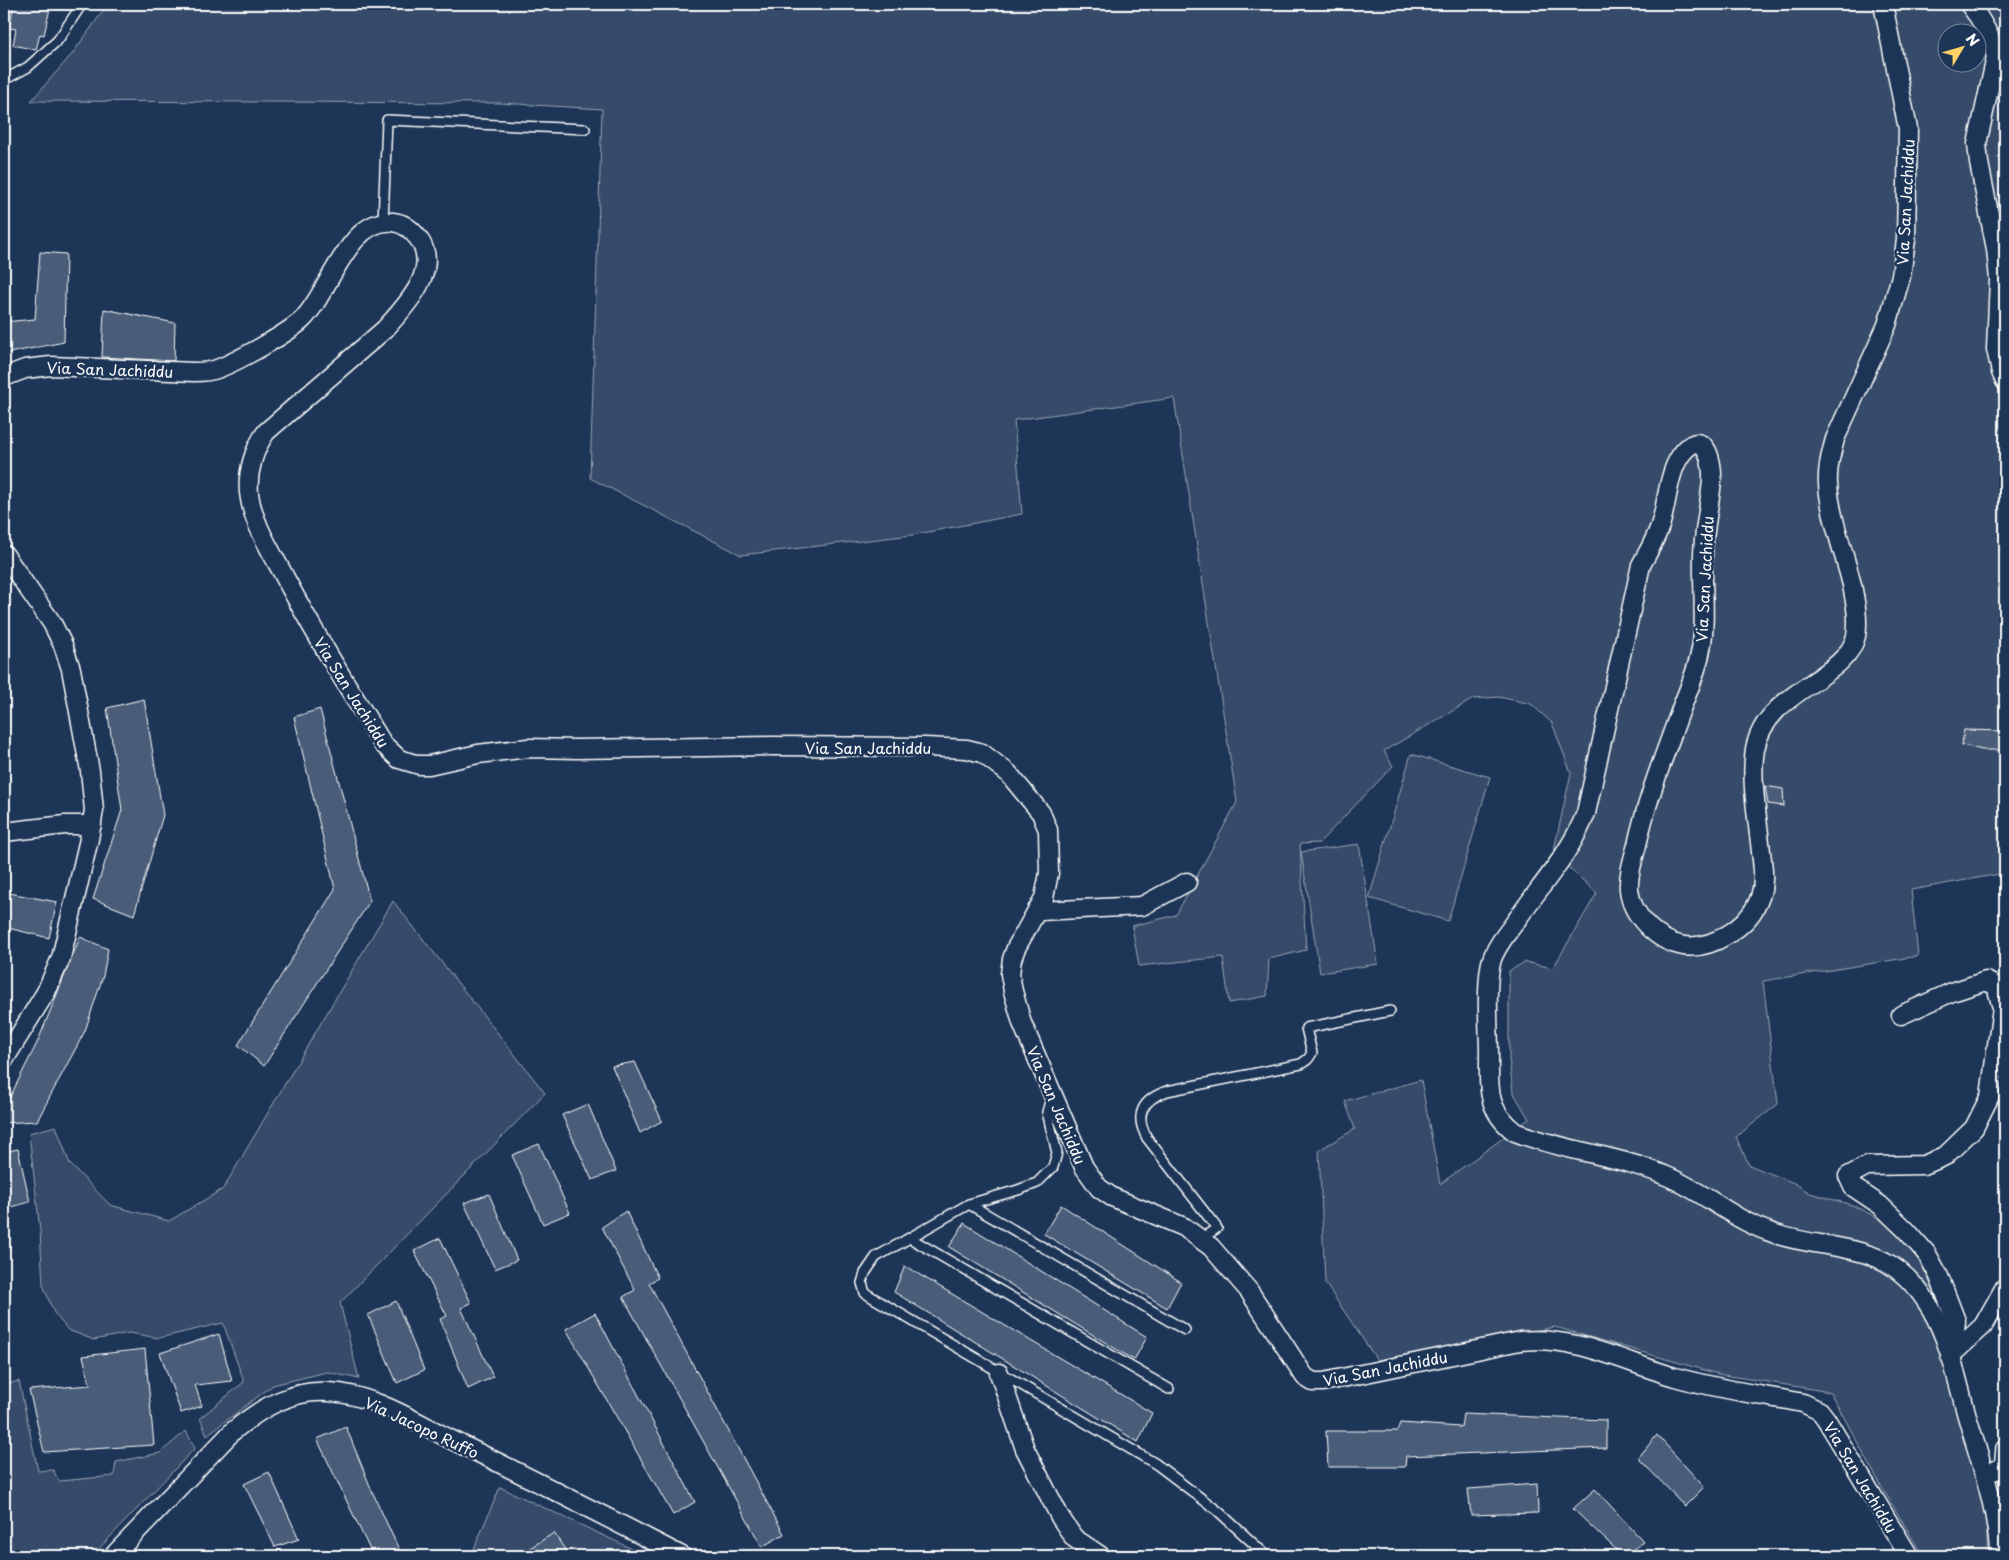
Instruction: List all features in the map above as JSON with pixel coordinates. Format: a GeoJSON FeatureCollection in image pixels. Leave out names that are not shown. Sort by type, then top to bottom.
{"type":"FeatureCollection","features":[{"type":"Feature","properties":{"kind":"street","name":"Via San Jachiddu"},"geometry":{"type":"LineString","coordinates":[[1883,4],[1908,129],[1906,240],[1901,276],[1887,324],[1835,439],[1830,458],[1828,482],[1830,499],[1855,598],[1856,636],[1852,647],[1844,658],[1785,701],[1769,718],[1760,733],[1755,748],[1754,769],[1764,879],[1760,898],[1750,917],[1737,929],[1708,944],[1691,947],[1675,945],[1661,938],[1652,930],[1632,902],[1629,876],[1648,802],[1700,654],[1704,533],[1713,469],[1711,458],[1706,449],[1700,444],[1693,444],[1686,448],[1676,464],[1662,521],[1654,543],[1640,566],[1586,813],[1574,839],[1501,941],[1491,962],[1489,980],[1489,1083],[1492,1106],[1504,1124],[1515,1132],[1665,1175],[1728,1213],[1773,1234],[1855,1251],[1884,1262],[1910,1280],[1920,1292],[1939,1325],[1996,1472],[1996,1527],[1999,1556]]}},
{"type":"Feature","properties":{"kind":"street"},"geometry":{"type":"LineString","coordinates":[[1969,4],[1984,25],[1996,57],[1977,144],[1996,250],[1999,279],[1996,348],[2005,381]]}},
{"type":"Feature","properties":{"kind":"street","name":"Via San Jachiddu"},"geometry":{"type":"LineString","coordinates":[[4,377],[14,372],[37,366],[194,372],[217,369],[241,357],[301,320],[315,304],[353,242],[368,228],[383,222],[400,223],[415,233],[421,241],[426,255],[426,264],[421,281],[400,314],[385,329],[266,432],[254,456],[249,483],[253,509],[264,538],[316,636],[383,744],[391,752],[399,759],[409,763],[429,766],[478,754],[528,748],[916,747],[976,751],[990,758],[1008,773],[1033,802],[1046,824],[1049,837],[1049,873],[1044,898],[1016,948],[1010,974],[1022,1023],[1084,1167],[1099,1188],[1112,1196],[1184,1227],[1202,1239],[1224,1261],[1249,1291],[1305,1377],[1313,1382],[1324,1382],[1520,1341],[1545,1339],[1576,1344],[1692,1381],[1803,1403],[1820,1411],[1826,1419],[1909,1556]]}},
{"type":"Feature","properties":{"kind":"street"},"geometry":{"type":"LineString","coordinates":[[4,554],[52,623],[66,654],[71,669],[90,771],[94,810],[61,958],[46,992],[4,1060]]}},
{"type":"Feature","properties":{"kind":"street"},"geometry":{"type":"LineString","coordinates":[[4,832],[65,825],[92,825]]}},
{"type":"Feature","properties":{"kind":"street"},"geometry":{"type":"LineString","coordinates":[[1038,911],[1142,906],[1187,882]]}},
{"type":"Feature","properties":{"kind":"street"},"geometry":{"type":"LineString","coordinates":[[1901,1015],[1952,992],[1986,981],[1996,986],[2002,1008],[1990,1096],[1974,1128],[1945,1156],[1924,1165],[1867,1166],[1848,1176],[1853,1187],[1880,1205],[1927,1254],[1938,1274],[1956,1321],[1952,1355]]}},
{"type":"Feature","properties":{"kind":"street"},"geometry":{"type":"LineString","coordinates":[[1952,1355],[1983,1326],[2005,1287]]}},
{"type":"Feature","properties":{"kind":"street"},"geometry":{"type":"LineString","coordinates":[[999,1373],[1025,1450],[1060,1517],[1074,1538],[1101,1556]]}},
{"type":"Feature","properties":{"kind":"street","name":"Via Jacopo Ruffo"},"geometry":{"type":"LineString","coordinates":[[113,1556],[233,1431],[269,1405],[308,1392],[349,1394],[388,1409],[682,1556]]}},
{"type":"Feature","properties":{"kind":"lane"},"geometry":{"type":"LineString","coordinates":[[4,80],[28,67],[58,40],[82,4]]}},
{"type":"Feature","properties":{"kind":"lane"},"geometry":{"type":"LineString","coordinates":[[383,222],[387,120],[585,129]]}},
{"type":"Feature","properties":{"kind":"lane"},"geometry":{"type":"LineString","coordinates":[[1202,1239],[1217,1228],[1147,1138],[1140,1126],[1141,1115],[1146,1103],[1156,1095],[1167,1091],[1301,1064],[1312,1053],[1306,1028],[1390,1011]]}},
{"type":"Feature","properties":{"kind":"lane"},"geometry":{"type":"LineString","coordinates":[[1052,1094],[1047,1112],[1057,1152],[1053,1167],[1037,1182],[969,1204],[876,1257],[870,1264],[862,1283],[865,1293],[1156,1464],[1218,1510],[1267,1556]]}},
{"type":"Feature","properties":{"kind":"lane"},"geometry":{"type":"LineString","coordinates":[[969,1204],[1184,1330]]}},
{"type":"Feature","properties":{"kind":"lane"},"geometry":{"type":"LineString","coordinates":[[910,1238],[1169,1389]]}},
{"type":"Feature","properties":{"kind":"lane"},"geometry":{"type":"LineString","coordinates":[[1996,1472],[2001,1447],[2005,1443]]}},
{"type":"Feature","properties":{"kind":"shaded area"},"geometry":{"type":"Polygon","coordinates":[[[108,4],[2005,4],[2005,873],[1911,890],[1918,956],[1763,981],[1778,1104],[1736,1137],[1749,1165],[1794,1183],[1810,1193],[1852,1205],[1884,1221],[1903,1236],[1923,1268],[1951,1328],[1987,1522],[1987,1556],[1923,1556],[1884,1491],[1830,1392],[1718,1374],[1555,1327],[1377,1360],[1325,1283],[1319,1150],[1355,1129],[1345,1101],[1421,1080],[1440,1184],[1529,1119],[1513,1092],[1509,1059],[1509,971],[1525,962],[1553,968],[1597,893],[1553,854],[1571,773],[1552,723],[1531,704],[1499,697],[1473,699],[1384,751],[1393,766],[1319,843],[1300,844],[1306,950],[1269,959],[1267,996],[1229,1003],[1223,957],[1139,966],[1132,926],[1176,915],[1237,802],[1174,398],[1014,420],[1022,514],[912,535],[741,555],[590,478],[602,109],[500,103],[31,101],[73,53],[108,4]]]}},
{"type":"Feature","properties":{"kind":"shaded area"},"geometry":{"type":"Polygon","coordinates":[[[1411,754],[1490,777],[1448,921],[1369,898],[1411,754]]]}},
{"type":"Feature","properties":{"kind":"shaded area"},"geometry":{"type":"Polygon","coordinates":[[[1359,844],[1378,964],[1320,973],[1301,852],[1359,844]]]}},
{"type":"Feature","properties":{"kind":"shaded area"},"geometry":{"type":"Polygon","coordinates":[[[393,901],[545,1093],[340,1303],[359,1379],[327,1372],[273,1385],[207,1435],[200,1418],[244,1382],[223,1323],[159,1338],[129,1333],[94,1340],[68,1330],[54,1313],[43,1285],[40,1230],[29,1133],[56,1126],[70,1164],[110,1205],[169,1221],[223,1189],[393,901]]]}},
{"type":"Feature","properties":{"kind":"shaded area"},"geometry":{"type":"Polygon","coordinates":[[[19,1381],[38,1471],[53,1470],[59,1481],[114,1476],[116,1462],[160,1453],[186,1431],[195,1448],[92,1556],[4,1556],[4,1385],[19,1381]]]}},
{"type":"Feature","properties":{"kind":"shaded area"},"geometry":{"type":"Polygon","coordinates":[[[500,1487],[647,1556],[471,1556],[500,1487]]]}},
{"type":"Feature","properties":{"kind":"building"},"geometry":{"type":"Polygon","coordinates":[[[14,4],[51,4],[44,35],[40,34],[36,50],[13,45],[16,29],[9,28],[14,4]]]}},
{"type":"Feature","properties":{"kind":"building"},"geometry":{"type":"Polygon","coordinates":[[[40,252],[66,254],[64,342],[4,354],[4,322],[35,319],[40,252]]]}},
{"type":"Feature","properties":{"kind":"building"},"geometry":{"type":"Polygon","coordinates":[[[104,309],[175,323],[174,361],[102,357],[104,309]]]}},
{"type":"Feature","properties":{"kind":"building"},"geometry":{"type":"Polygon","coordinates":[[[144,699],[163,815],[134,915],[93,899],[122,810],[107,708],[144,699]]]}},
{"type":"Feature","properties":{"kind":"building"},"geometry":{"type":"Polygon","coordinates":[[[320,709],[370,901],[264,1066],[238,1045],[335,889],[294,717],[320,709]]]}},
{"type":"Feature","properties":{"kind":"building"},"geometry":{"type":"Polygon","coordinates":[[[1964,730],[2005,731],[2005,750],[1982,750],[1962,745],[1964,730]]]}},
{"type":"Feature","properties":{"kind":"building"},"geometry":{"type":"Polygon","coordinates":[[[1765,786],[1783,789],[1784,806],[1768,804],[1765,786]]]}},
{"type":"Feature","properties":{"kind":"building"},"geometry":{"type":"Polygon","coordinates":[[[4,892],[57,902],[49,938],[4,927],[4,892]]]}},
{"type":"Feature","properties":{"kind":"building"},"geometry":{"type":"Polygon","coordinates":[[[80,937],[108,949],[103,976],[85,1031],[37,1121],[4,1123],[4,1109],[38,1041],[80,937]]]}},
{"type":"Feature","properties":{"kind":"building"},"geometry":{"type":"Polygon","coordinates":[[[635,1062],[662,1121],[640,1133],[612,1066],[635,1062]]]}},
{"type":"Feature","properties":{"kind":"building"},"geometry":{"type":"Polygon","coordinates":[[[588,1104],[616,1171],[592,1180],[562,1115],[588,1104]]]}},
{"type":"Feature","properties":{"kind":"building"},"geometry":{"type":"Polygon","coordinates":[[[539,1144],[570,1213],[543,1224],[512,1155],[539,1144]]]}},
{"type":"Feature","properties":{"kind":"building"},"geometry":{"type":"Polygon","coordinates":[[[18,1149],[30,1202],[4,1209],[4,1152],[18,1149]]]}},
{"type":"Feature","properties":{"kind":"building"},"geometry":{"type":"Polygon","coordinates":[[[489,1194],[517,1260],[495,1269],[464,1203],[489,1194]]]}},
{"type":"Feature","properties":{"kind":"building"},"geometry":{"type":"Polygon","coordinates":[[[1061,1205],[1181,1282],[1167,1308],[1044,1234],[1061,1205]]]}},
{"type":"Feature","properties":{"kind":"building"},"geometry":{"type":"Polygon","coordinates":[[[626,1211],[658,1278],[649,1283],[784,1534],[762,1547],[623,1297],[635,1290],[602,1227],[626,1211]]]}},
{"type":"Feature","properties":{"kind":"building"},"geometry":{"type":"Polygon","coordinates":[[[964,1223],[1147,1337],[1134,1360],[949,1247],[964,1223]]]}},
{"type":"Feature","properties":{"kind":"building"},"geometry":{"type":"Polygon","coordinates":[[[440,1238],[471,1303],[461,1308],[493,1377],[468,1389],[440,1319],[447,1316],[414,1251],[440,1238]]]}},
{"type":"Feature","properties":{"kind":"building"},"geometry":{"type":"Polygon","coordinates":[[[905,1266],[1152,1413],[1138,1442],[894,1292],[905,1266]]]}},
{"type":"Feature","properties":{"kind":"building"},"geometry":{"type":"Polygon","coordinates":[[[396,1301],[424,1370],[397,1383],[368,1315],[396,1301]]]}},
{"type":"Feature","properties":{"kind":"building"},"geometry":{"type":"Polygon","coordinates":[[[595,1313],[695,1502],[673,1515],[566,1329],[595,1313]]]}},
{"type":"Feature","properties":{"kind":"building"},"geometry":{"type":"Polygon","coordinates":[[[219,1334],[232,1381],[195,1385],[202,1406],[181,1413],[160,1353],[219,1334]]]}},
{"type":"Feature","properties":{"kind":"building"},"geometry":{"type":"Polygon","coordinates":[[[145,1349],[154,1445],[44,1452],[29,1390],[90,1385],[83,1356],[145,1349]]]}},
{"type":"Feature","properties":{"kind":"building"},"geometry":{"type":"Polygon","coordinates":[[[1463,1414],[1606,1420],[1606,1448],[1406,1456],[1405,1467],[1328,1467],[1326,1431],[1397,1431],[1400,1423],[1461,1427],[1463,1414]]]}},
{"type":"Feature","properties":{"kind":"building"},"geometry":{"type":"Polygon","coordinates":[[[346,1427],[372,1491],[402,1556],[373,1556],[317,1439],[346,1427]]]}},
{"type":"Feature","properties":{"kind":"building"},"geometry":{"type":"Polygon","coordinates":[[[1657,1435],[1704,1487],[1685,1506],[1638,1458],[1657,1435]]]}},
{"type":"Feature","properties":{"kind":"building"},"geometry":{"type":"Polygon","coordinates":[[[269,1472],[299,1539],[275,1547],[244,1484],[269,1472]]]}},
{"type":"Feature","properties":{"kind":"building"},"geometry":{"type":"Polygon","coordinates":[[[1537,1484],[1538,1513],[1471,1515],[1468,1489],[1537,1484]]]}},
{"type":"Feature","properties":{"kind":"building"},"geometry":{"type":"Polygon","coordinates":[[[1595,1489],[1644,1542],[1623,1556],[1573,1509],[1595,1489]]]}},
{"type":"Feature","properties":{"kind":"building"},"geometry":{"type":"Polygon","coordinates":[[[554,1533],[569,1556],[517,1556],[554,1533]]]}}]}
